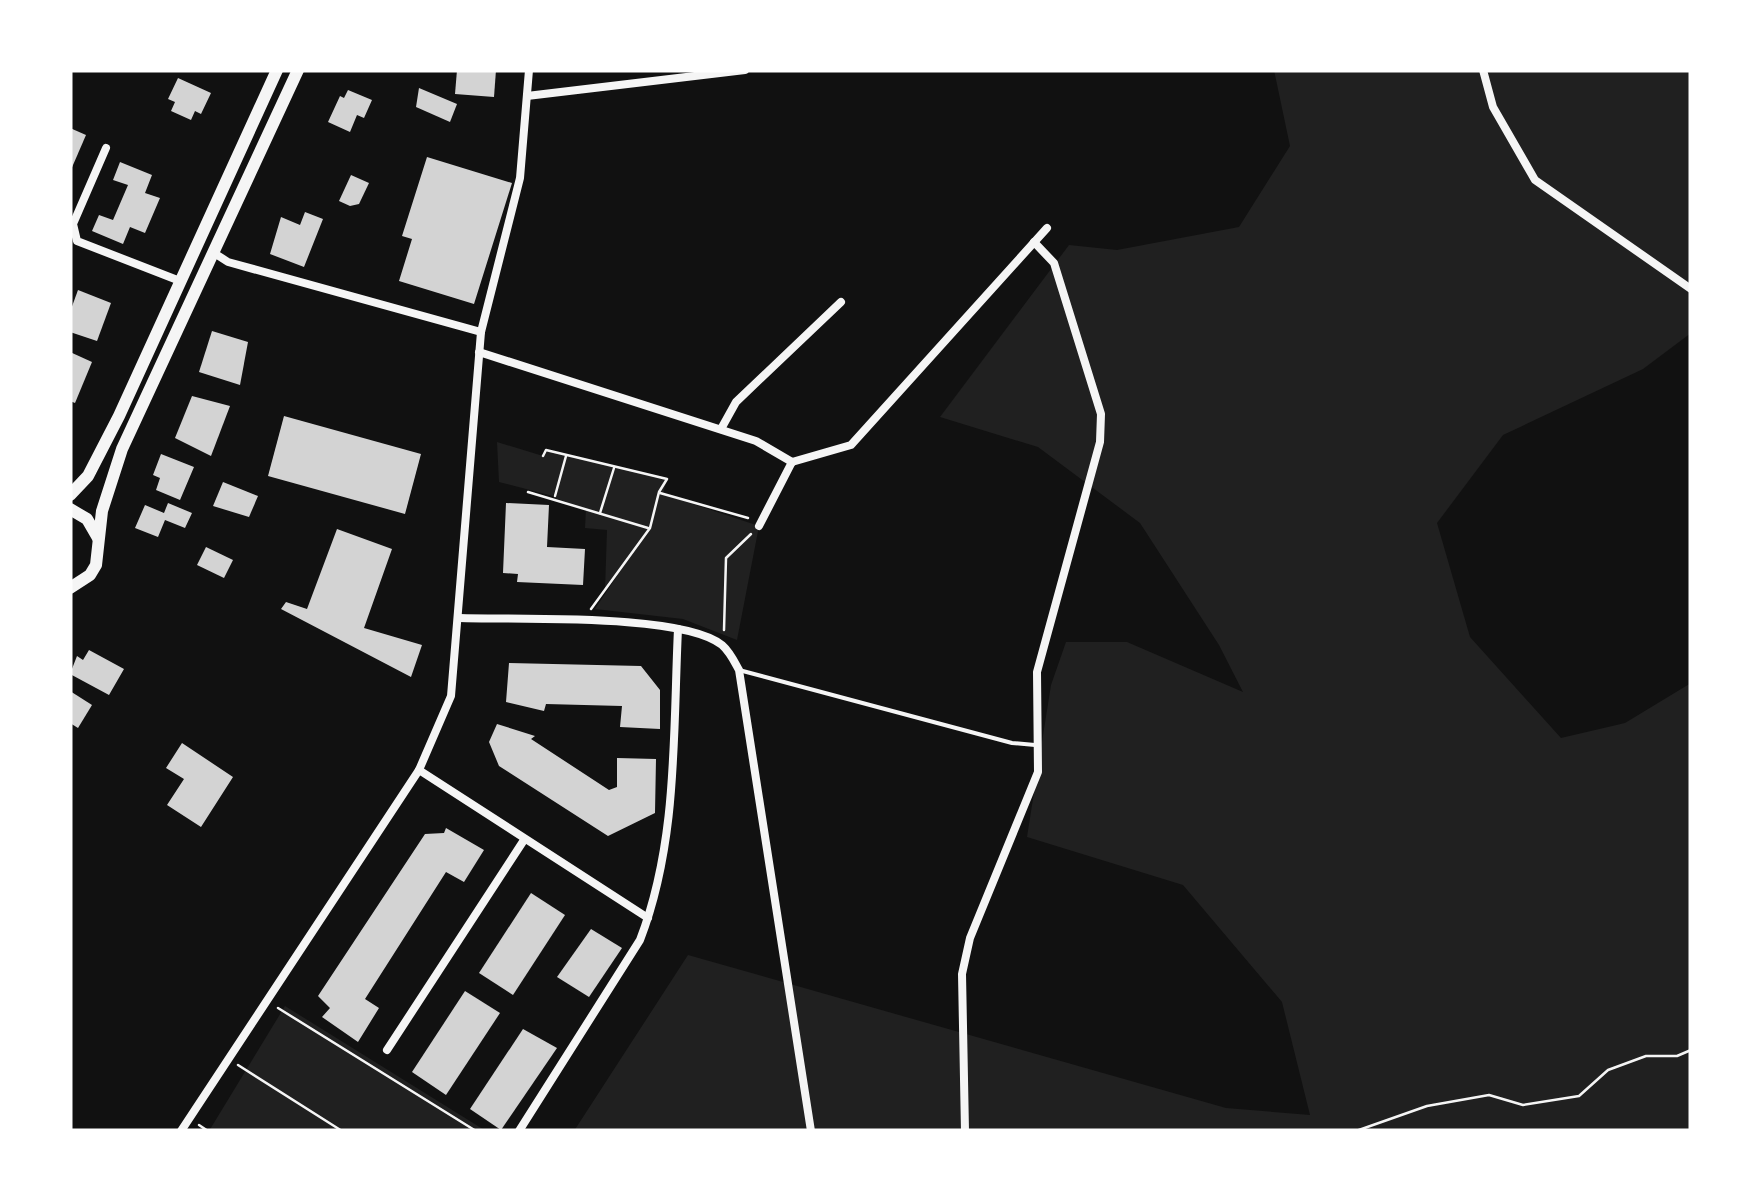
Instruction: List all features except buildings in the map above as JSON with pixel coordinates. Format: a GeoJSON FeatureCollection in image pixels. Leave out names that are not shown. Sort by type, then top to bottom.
{"type":"FeatureCollection","features":[{"type":"Feature","properties":{"kind":"main road"},"geometry":{"type":"LineString","coordinates":[[70,495],[88,476],[106,443],[276,70]]}},
{"type":"Feature","properties":{"kind":"main road"},"geometry":{"type":"LineString","coordinates":[[74,587],[96,565],[102,511],[122,449],[298,70]]}},
{"type":"Feature","properties":{"kind":"main road"},"geometry":{"type":"LineString","coordinates":[[70,509],[87,519],[99,541]]}},
{"type":"Feature","properties":{"kind":"street"},"geometry":{"type":"LineString","coordinates":[[181,1131],[419,770],[451,696],[481,332],[520,178],[528,70]]}},
{"type":"Feature","properties":{"kind":"street"},"geometry":{"type":"LineString","coordinates":[[527,96],[745,70]]}},
{"type":"Feature","properties":{"kind":"street"},"geometry":{"type":"LineString","coordinates":[[1483,70],[1493,108],[1534,180],[1691,289]]}},
{"type":"Feature","properties":{"kind":"street"},"geometry":{"type":"LineString","coordinates":[[106,148],[73,224],[77,240],[180,280]]}},
{"type":"Feature","properties":{"kind":"street"},"geometry":{"type":"LineString","coordinates":[[479,352],[756,441],[792,462],[851,445],[1048,228]]}},
{"type":"Feature","properties":{"kind":"street"},"geometry":{"type":"LineString","coordinates":[[965,1131],[962,974],[970,938],[1038,772],[1037,672],[1100,442],[1101,414],[1054,263],[1034,242]]}},
{"type":"Feature","properties":{"kind":"street"},"geometry":{"type":"LineString","coordinates":[[214,253],[228,262],[481,332]]}},
{"type":"Feature","properties":{"kind":"street"},"geometry":{"type":"LineString","coordinates":[[721,429],[736,402],[841,302]]}},
{"type":"Feature","properties":{"kind":"street"},"geometry":{"type":"LineString","coordinates":[[760,524],[792,462]]}},
{"type":"Feature","properties":{"kind":"street"},"geometry":{"type":"LineString","coordinates":[[460,618],[678,629],[719,642],[739,670],[811,1131]]}},
{"type":"Feature","properties":{"kind":"street"},"geometry":{"type":"LineString","coordinates":[[519,1131],[640,940],[648,918],[668,841],[678,629]]}},
{"type":"Feature","properties":{"kind":"street"},"geometry":{"type":"LineString","coordinates":[[419,770],[648,918]]}},
{"type":"Feature","properties":{"kind":"street"},"geometry":{"type":"LineString","coordinates":[[387,1050],[524,840]]}},
{"type":"Feature","properties":{"kind":"lane"},"geometry":{"type":"LineString","coordinates":[[739,670],[1012,743],[1038,745]]}},
{"type":"Feature","properties":{"kind":"path"},"geometry":{"type":"LineString","coordinates":[[544,456],[546,450],[667,479],[658,492],[650,528],[581,623]]}},
{"type":"Feature","properties":{"kind":"path"},"geometry":{"type":"LineString","coordinates":[[555,498],[566,454]]}},
{"type":"Feature","properties":{"kind":"path"},"geometry":{"type":"LineString","coordinates":[[600,514],[615,466]]}},
{"type":"Feature","properties":{"kind":"path"},"geometry":{"type":"LineString","coordinates":[[528,492],[650,528]]}},
{"type":"Feature","properties":{"kind":"path"},"geometry":{"type":"LineString","coordinates":[[658,492],[760,524],[726,558],[727,621],[719,642]]}},
{"type":"Feature","properties":{"kind":"path"},"geometry":{"type":"LineString","coordinates":[[266,1001],[476,1131]]}},
{"type":"Feature","properties":{"kind":"path"},"geometry":{"type":"LineString","coordinates":[[1356,1131],[1428,1106],[1489,1094],[1523,1105],[1579,1096],[1608,1070],[1646,1056],[1678,1056],[1691,1050]]}},
{"type":"Feature","properties":{"kind":"path"},"geometry":{"type":"LineString","coordinates":[[228,1059],[342,1131]]}},
{"type":"Feature","properties":{"kind":"shaded area"},"geometry":{"type":"Polygon","coordinates":[[[1274,70],[1691,70],[1691,333],[1643,369],[1503,435],[1437,523],[1470,637],[1561,738],[1625,723],[1691,683],[1691,1131],[574,1131],[688,955],[1226,1108],[1310,1115],[1282,1002],[1183,885],[1027,837],[1051,685],[1066,642],[1127,642],[1243,692],[1219,645],[1140,523],[1038,447],[940,417],[1069,245],[1117,250],[1239,227],[1290,146],[1274,70]]]}},
{"type":"Feature","properties":{"kind":"shaded area"},"geometry":{"type":"Polygon","coordinates":[[[497,442],[543,456],[546,450],[613,466],[600,512],[616,466],[667,479],[663,494],[759,526],[737,640],[683,619],[595,609],[649,528],[605,590],[607,530],[585,528],[586,509],[555,498],[559,480],[553,496],[499,482],[497,442]]]}},
{"type":"Feature","properties":{"kind":"shaded area"},"geometry":{"type":"Polygon","coordinates":[[[285,1006],[486,1131],[209,1131],[285,1006]]]}}]}
